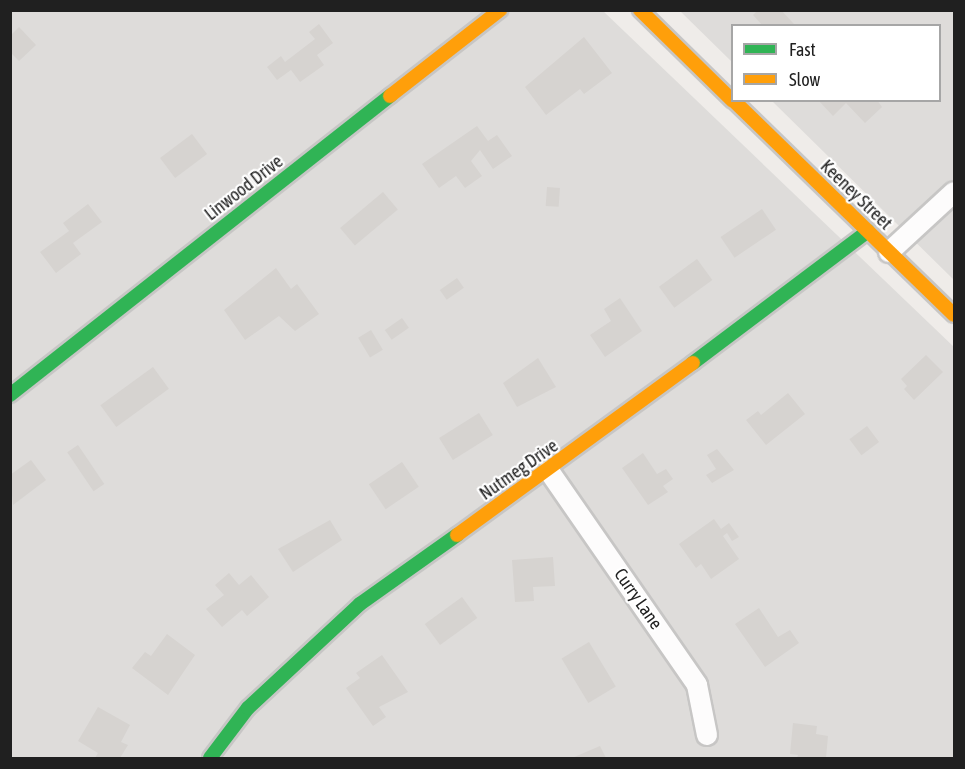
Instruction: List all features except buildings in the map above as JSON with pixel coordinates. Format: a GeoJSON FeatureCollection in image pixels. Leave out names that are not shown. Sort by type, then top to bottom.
{"type":"FeatureCollection","features":[{"type":"Feature","properties":{"kind":"street","name":"Linwood Drive"},"geometry":{"type":"LineString","coordinates":[[10,395],[500,10]]}},
{"type":"Feature","properties":{"kind":"street","name":"Keeney Street"},"geometry":{"type":"LineString","coordinates":[[640,10],[731,98]]}},
{"type":"Feature","properties":{"kind":"street","name":"Keeney Street"},"geometry":{"type":"LineString","coordinates":[[735,102],[954,315]]}},
{"type":"Feature","properties":{"kind":"street"},"geometry":{"type":"LineString","coordinates":[[890,252],[954,192]]}},
{"type":"Feature","properties":{"kind":"street","name":"Nutmeg Drive"},"geometry":{"type":"LineString","coordinates":[[210,759],[248,708],[360,604],[549,471],[868,231]]}},
{"type":"Feature","properties":{"kind":"street","name":"Curry Lane"},"geometry":{"type":"LineString","coordinates":[[549,471],[697,685],[707,735]]}},
{"type":"Feature","properties":{"kind":"shaded area"},"geometry":{"type":"Polygon","coordinates":[[[10,11],[603,11],[954,347],[954,758],[11,758],[10,11]]]}},
{"type":"Feature","properties":{"kind":"shaded area"},"geometry":{"type":"Polygon","coordinates":[[[680,11],[954,11],[954,280],[773,102],[941,102],[941,24],[731,24],[731,61],[680,11]]]}},
{"type":"Feature","properties":{"kind":"traffic: fast"},"geometry":{"type":"LineString","coordinates":[[10,395],[390,96]]}},
{"type":"Feature","properties":{"kind":"traffic: fast"},"geometry":{"type":"LineString","coordinates":[[693,363],[868,231]]}},
{"type":"Feature","properties":{"kind":"traffic: fast"},"geometry":{"type":"LineString","coordinates":[[210,758],[248,708],[360,604],[457,535]]}},
{"type":"Feature","properties":{"kind":"traffic: slow"},"geometry":{"type":"LineString","coordinates":[[390,96],[500,10]]}},
{"type":"Feature","properties":{"kind":"traffic: slow"},"geometry":{"type":"LineString","coordinates":[[640,10],[731,99]]}},
{"type":"Feature","properties":{"kind":"traffic: slow"},"geometry":{"type":"LineString","coordinates":[[735,102],[954,315]]}},
{"type":"Feature","properties":{"kind":"traffic: slow"},"geometry":{"type":"LineString","coordinates":[[457,535],[693,363]]}}]}
